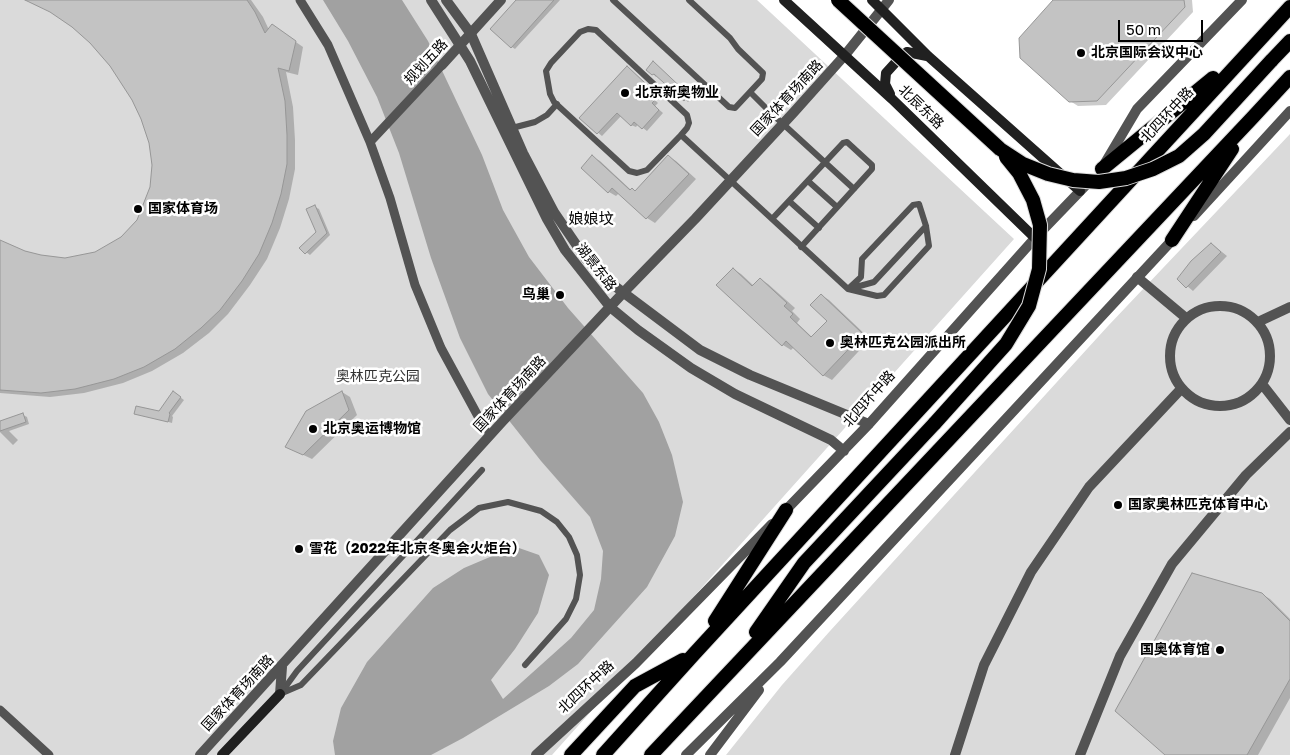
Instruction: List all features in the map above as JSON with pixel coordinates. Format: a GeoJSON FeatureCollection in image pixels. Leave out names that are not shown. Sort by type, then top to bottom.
{"type":"FeatureCollection","features":[{"type":"Feature","properties":{"kind":"highway"},"geometry":{"type":"LineString","coordinates":[[730,669],[804,563],[1006,344],[1029,306],[1039,269],[1040,225],[1033,200],[1019,173],[1000,149],[838,0]]}},
{"type":"Feature","properties":{"kind":"highway","name":"北四环中路"},"geometry":{"type":"LineString","coordinates":[[603,755],[1290,6]]}},
{"type":"Feature","properties":{"kind":"highway"},"geometry":{"type":"LineString","coordinates":[[1000,149],[1031,167],[1048,174],[1074,180],[1099,182],[1126,178],[1153,169],[1180,156],[1204,134],[1290,41]]}},
{"type":"Feature","properties":{"kind":"highway"},"geometry":{"type":"LineString","coordinates":[[1102,169],[1251,48]]}},
{"type":"Feature","properties":{"kind":"highway"},"geometry":{"type":"LineString","coordinates":[[651,755],[1290,77]]}},
{"type":"Feature","properties":{"kind":"highway"},"geometry":{"type":"LineString","coordinates":[[1172,240],[1254,117]]}},
{"type":"Feature","properties":{"kind":"highway"},"geometry":{"type":"LineString","coordinates":[[571,755],[634,686],[694,654],[786,510]]}},
{"type":"Feature","properties":{"kind":"main road","name":"北辰东路"},"geometry":{"type":"LineString","coordinates":[[784,0],[892,99],[1035,238]]}},
{"type":"Feature","properties":{"kind":"main road"},"geometry":{"type":"LineString","coordinates":[[872,0],[928,56],[1080,191]]}},
{"type":"Feature","properties":{"kind":"main road"},"geometry":{"type":"LineString","coordinates":[[892,99],[885,84],[886,73],[907,52],[928,56]]}},
{"type":"Feature","properties":{"kind":"main road"},"geometry":{"type":"LineString","coordinates":[[222,755],[280,694]]}},
{"type":"Feature","properties":{"kind":"street"},"geometry":{"type":"LineString","coordinates":[[300,0],[328,45],[370,142],[390,198],[415,285],[441,348],[485,430]]}},
{"type":"Feature","properties":{"kind":"street","name":"湖景东路"},"geometry":{"type":"LineString","coordinates":[[431,0],[481,83],[517,161],[565,250],[610,307],[638,330],[691,368],[735,394],[831,440],[844,451]]}},
{"type":"Feature","properties":{"kind":"street","name":"湖景东路"},"geometry":{"type":"LineString","coordinates":[[446,0],[471,34],[523,153],[554,212],[577,249],[586,259],[623,293],[700,350],[750,375],[869,424]]}},
{"type":"Feature","properties":{"kind":"street","name":"规划五路"},"geometry":{"type":"LineString","coordinates":[[370,142],[502,0]]}},
{"type":"Feature","properties":{"kind":"street","name":"国家体育场南路"},"geometry":{"type":"LineString","coordinates":[[200,755],[282,667],[502,422],[623,293],[695,220],[845,55],[890,0]]}},
{"type":"Feature","properties":{"kind":"street","name":"北四环中路"},"geometry":{"type":"LineString","coordinates":[[536,755],[636,663],[844,451],[1035,238],[1102,169],[1137,109],[1242,0]]}},
{"type":"Feature","properties":{"kind":"street"},"geometry":{"type":"LineString","coordinates":[[686,755],[780,662],[1290,111]]}},
{"type":"Feature","properties":{"kind":"street"},"geometry":{"type":"LineString","coordinates":[[1137,277],[1186,318]]}},
{"type":"Feature","properties":{"kind":"street"},"geometry":{"type":"LineString","coordinates":[[1215,305],[1230,306],[1245,312],[1258,322],[1267,336],[1270,352],[1269,369],[1262,384],[1251,396],[1238,403],[1223,406],[1207,405],[1193,399],[1181,389],[1173,376],[1169,360],[1170,345],[1176,330],[1186,318],[1199,309],[1215,305]]}},
{"type":"Feature","properties":{"kind":"street"},"geometry":{"type":"LineString","coordinates":[[1258,322],[1290,307]]}},
{"type":"Feature","properties":{"kind":"street"},"geometry":{"type":"LineString","coordinates":[[1262,384],[1290,420]]}},
{"type":"Feature","properties":{"kind":"street"},"geometry":{"type":"LineString","coordinates":[[955,755],[984,665],[1031,572],[1089,487],[1181,389]]}},
{"type":"Feature","properties":{"kind":"street"},"geometry":{"type":"LineString","coordinates":[[1080,755],[1120,656],[1172,564],[1246,475],[1290,432]]}},
{"type":"Feature","properties":{"kind":"street"},"geometry":{"type":"LineString","coordinates":[[710,755],[780,662]]}},
{"type":"Feature","properties":{"kind":"street"},"geometry":{"type":"LineString","coordinates":[[280,694],[282,667]]}},
{"type":"Feature","properties":{"kind":"street"},"geometry":{"type":"LineString","coordinates":[[0,710],[49,755]]}},
{"type":"Feature","properties":{"kind":"lane"},"geometry":{"type":"LineString","coordinates":[[613,0],[729,107],[734,108],[762,79],[763,73],[738,49],[730,38],[689,0]]}},
{"type":"Feature","properties":{"kind":"lane"},"geometry":{"type":"LineString","coordinates":[[588,29],[596,30],[687,115],[689,122],[681,135],[647,170],[637,174],[629,172],[557,104],[550,94],[546,70],[550,63],[580,32],[588,29]]}},
{"type":"Feature","properties":{"kind":"lane"},"geometry":{"type":"LineString","coordinates":[[750,92],[854,189]]}},
{"type":"Feature","properties":{"kind":"lane"},"geometry":{"type":"LineString","coordinates":[[512,128],[535,122],[547,115],[557,104]]}},
{"type":"Feature","properties":{"kind":"lane"},"geometry":{"type":"LineString","coordinates":[[681,135],[848,289],[877,296],[884,295],[929,246],[926,226],[919,204],[913,204],[862,259],[861,277],[848,289]]}},
{"type":"Feature","properties":{"kind":"lane"},"geometry":{"type":"LineString","coordinates":[[772,219],[843,143],[847,142],[866,159],[872,165],[872,169],[801,246]]}},
{"type":"Feature","properties":{"kind":"lane"},"geometry":{"type":"LineString","coordinates":[[808,181],[837,208]]}},
{"type":"Feature","properties":{"kind":"lane"},"geometry":{"type":"LineString","coordinates":[[789,200],[818,228]]}},
{"type":"Feature","properties":{"kind":"lane"},"geometry":{"type":"LineString","coordinates":[[848,289],[874,282],[926,226]]}},
{"type":"Feature","properties":{"kind":"lane"},"geometry":{"type":"LineString","coordinates":[[280,694],[297,671],[482,470]]}},
{"type":"Feature","properties":{"kind":"lane"},"geometry":{"type":"LineString","coordinates":[[280,694],[301,685],[450,530],[479,508],[508,502],[541,511],[557,522],[570,537],[577,555],[580,575],[576,599],[566,619],[525,665]]}},
{"type":"Feature","properties":{"kind":"green space","name":"奥林匹克公园"},"geometry":{"type":"Polygon","coordinates":[[[0,0],[757,0],[1014,239],[552,755],[0,755],[0,0]]]}},
{"type":"Feature","properties":{"kind":"green space","name":"国家奥林匹克体育中心"},"geometry":{"type":"Polygon","coordinates":[[[1290,134],[1290,755],[726,755],[782,685],[830,631],[1108,326],[1290,134]]]}},
{"type":"Feature","properties":{"kind":"shaded area"},"geometry":{"type":"Polygon","coordinates":[[[323,0],[402,0],[428,41],[482,155],[503,210],[529,257],[568,308],[643,393],[659,422],[672,455],[683,502],[675,536],[647,587],[578,664],[549,686],[431,755],[335,755],[333,741],[341,708],[367,662],[433,588],[464,568],[497,554],[519,548],[539,555],[549,575],[538,613],[515,649],[491,680],[503,699],[571,638],[594,610],[601,579],[603,551],[590,517],[541,461],[488,394],[460,338],[431,258],[399,153],[377,97],[348,41],[323,0]]]}},
{"type":"Feature","properties":{"kind":"building","name":"国家体育场"},"geometry":{"type":"Polygon","coordinates":[[[25,0],[247,0],[265,33],[272,24],[296,41],[289,71],[278,68],[285,101],[287,135],[287,164],[281,194],[272,223],[259,254],[242,281],[220,310],[201,328],[175,349],[144,367],[114,379],[75,389],[41,393],[0,390],[0,240],[25,251],[41,255],[65,258],[95,252],[121,237],[137,220],[150,187],[152,165],[149,143],[141,119],[132,100],[110,66],[90,43],[72,27],[50,12],[25,0]]]}},
{"type":"Feature","properties":{"kind":"building"},"geometry":{"type":"Polygon","coordinates":[[[516,0],[554,0],[511,48],[490,29],[516,0]]]}},
{"type":"Feature","properties":{"kind":"building","name":"北京国际会议中心"},"geometry":{"type":"Polygon","coordinates":[[[1053,0],[1184,0],[1185,7],[1097,101],[1069,102],[1020,58],[1019,38],[1053,0]]]}},
{"type":"Feature","properties":{"kind":"building"},"geometry":{"type":"Polygon","coordinates":[[[653,61],[689,95],[684,101],[654,74],[652,75],[646,70],[653,61]]]}},
{"type":"Feature","properties":{"kind":"building","name":"北京新奥物业"},"geometry":{"type":"Polygon","coordinates":[[[627,66],[645,83],[641,87],[655,100],[652,103],[659,110],[642,129],[634,122],[631,126],[617,113],[597,134],[579,118],[627,66]]]}},
{"type":"Feature","properties":{"kind":"building"},"geometry":{"type":"Polygon","coordinates":[[[592,155],[630,190],[632,188],[635,191],[668,155],[689,174],[646,219],[612,188],[608,193],[581,168],[592,155]]]}},
{"type":"Feature","properties":{"kind":"building"},"geometry":{"type":"Polygon","coordinates":[[[315,205],[327,233],[305,254],[299,248],[316,232],[306,209],[315,205]]]}},
{"type":"Feature","properties":{"kind":"building"},"geometry":{"type":"Polygon","coordinates":[[[1211,243],[1221,252],[1186,288],[1177,279],[1191,261],[1211,243]]]}},
{"type":"Feature","properties":{"kind":"building"},"geometry":{"type":"Polygon","coordinates":[[[733,268],[752,286],[760,278],[787,303],[784,306],[793,314],[790,317],[811,337],[827,321],[810,305],[821,294],[863,334],[823,376],[786,341],[782,346],[716,285],[733,268]]]}},
{"type":"Feature","properties":{"kind":"building"},"geometry":{"type":"Polygon","coordinates":[[[173,391],[181,397],[169,413],[168,422],[134,414],[136,406],[159,411],[173,391]]]}},
{"type":"Feature","properties":{"kind":"building","name":"北京奥运博物馆"},"geometry":{"type":"Polygon","coordinates":[[[342,391],[349,410],[303,455],[285,447],[306,411],[342,391]]]}},
{"type":"Feature","properties":{"kind":"building"},"geometry":{"type":"Polygon","coordinates":[[[23,413],[26,422],[0,431],[0,421],[23,413]]]}},
{"type":"Feature","properties":{"kind":"building","name":"国奥体育馆"},"geometry":{"type":"Polygon","coordinates":[[[1192,573],[1262,593],[1290,621],[1290,679],[1247,755],[1165,755],[1115,711],[1192,573]]]}},
{"type":"Feature","properties":{"kind":"place","name":"北京国际会议中心"},"geometry":{"type":"Point","coordinates":[1081,53]}},
{"type":"Feature","properties":{"kind":"place","name":"北京新奥物业"},"geometry":{"type":"Point","coordinates":[625,93]}},
{"type":"Feature","properties":{"kind":"place","name":"国家体育场"},"geometry":{"type":"Point","coordinates":[138,209]}},
{"type":"Feature","properties":{"kind":"place","name":"鸟巢"},"geometry":{"type":"Point","coordinates":[560,295]}},
{"type":"Feature","properties":{"kind":"place","name":"奥林匹克公园派出所"},"geometry":{"type":"Point","coordinates":[830,343]}},
{"type":"Feature","properties":{"kind":"place","name":"北京奥运博物馆"},"geometry":{"type":"Point","coordinates":[313,429]}},
{"type":"Feature","properties":{"kind":"place","name":"国家奥林匹克体育中心"},"geometry":{"type":"Point","coordinates":[1118,505]}},
{"type":"Feature","properties":{"kind":"place","name":"雪花（2022年北京冬奥会火炬台）"},"geometry":{"type":"Point","coordinates":[299,549]}},
{"type":"Feature","properties":{"kind":"place","name":"国奥体育馆"},"geometry":{"type":"Point","coordinates":[1220,650]}},
{"type":"Feature","properties":{"kind":"district","name":"娘娘坟"},"geometry":{"type":"Point","coordinates":[591,219]}}]}
